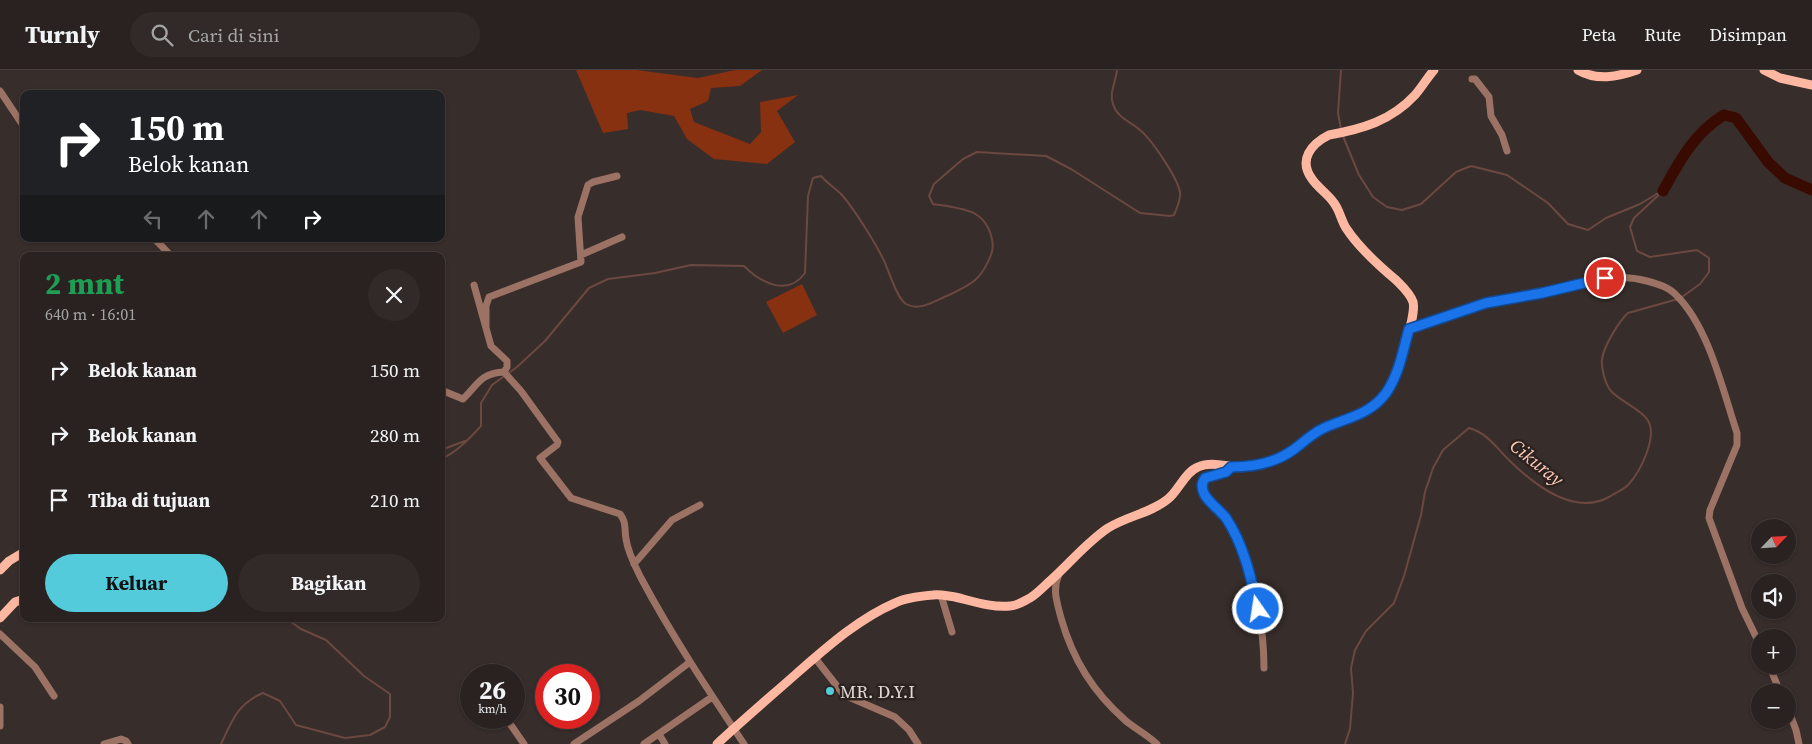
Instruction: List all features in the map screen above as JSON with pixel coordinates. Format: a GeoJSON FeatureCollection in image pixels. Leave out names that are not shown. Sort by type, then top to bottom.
{"type":"FeatureCollection","features":[{"type":"Feature","properties":{"kind":"main road"},"geometry":{"type":"LineString","coordinates":[[717,744],[842,636],[897,601],[941,595],[997,606],[1012,606],[1034,596],[1108,528],[1166,501],[1191,471],[1197,467],[1211,464],[1248,467],[1268,462],[1292,451],[1309,436],[1324,428],[1364,413],[1386,393],[1397,370],[1409,329],[1414,308],[1412,300],[1356,241],[1343,224],[1336,204],[1311,177],[1306,164],[1308,153],[1316,142],[1329,135],[1362,128],[1382,121],[1399,110],[1422,86],[1434,70]]}},
{"type":"Feature","properties":{"kind":"main road"},"geometry":{"type":"LineString","coordinates":[[1578,70],[1587,74],[1608,77],[1637,70]]}},
{"type":"Feature","properties":{"kind":"main road"},"geometry":{"type":"LineString","coordinates":[[1764,70],[1780,78],[1812,86]]}},
{"type":"Feature","properties":{"kind":"main road"},"geometry":{"type":"LineString","coordinates":[[0,570],[20,555]]}},
{"type":"Feature","properties":{"kind":"main road"},"geometry":{"type":"LineString","coordinates":[[0,618],[15,602],[20,600]]}},
{"type":"Feature","properties":{"kind":"street"},"geometry":{"type":"LineString","coordinates":[[1472,79],[1475,79],[1489,97],[1491,116],[1502,135],[1507,151]]}},
{"type":"Feature","properties":{"kind":"street"},"geometry":{"type":"LineString","coordinates":[[0,91],[20,121]]}},
{"type":"Feature","properties":{"kind":"street"},"geometry":{"type":"LineString","coordinates":[[486,328],[486,306],[489,297],[582,261],[578,217],[588,186],[593,182],[617,176]]}},
{"type":"Feature","properties":{"kind":"street"},"geometry":{"type":"LineString","coordinates":[[581,255],[622,237]]}},
{"type":"Feature","properties":{"kind":"street"},"geometry":{"type":"LineString","coordinates":[[158,242],[167,252]]}},
{"type":"Feature","properties":{"kind":"street"},"geometry":{"type":"LineString","coordinates":[[1409,329],[1486,303],[1542,293],[1605,278],[1641,280],[1660,285],[1676,295],[1686,305],[1701,330],[1737,434],[1737,446],[1710,510],[1709,518],[1742,608],[1752,629]]}},
{"type":"Feature","properties":{"kind":"street"},"geometry":{"type":"LineString","coordinates":[[474,286],[491,346],[507,361],[504,373]]}},
{"type":"Feature","properties":{"kind":"street"},"geometry":{"type":"LineString","coordinates":[[445,392],[463,399],[468,391],[485,377],[497,372],[504,373],[514,381],[558,442],[557,445],[540,458],[571,498],[620,514],[626,524],[626,539],[634,564],[690,662],[744,744]]}},
{"type":"Feature","properties":{"kind":"street"},"geometry":{"type":"LineString","coordinates":[[1231,467],[1226,472],[1205,478],[1202,482],[1203,491],[1212,505],[1225,518],[1240,544],[1248,567],[1258,609],[1264,649],[1264,668]]}},
{"type":"Feature","properties":{"kind":"street"},"geometry":{"type":"LineString","coordinates":[[634,564],[672,520],[700,505]]}},
{"type":"Feature","properties":{"kind":"street"},"geometry":{"type":"LineString","coordinates":[[1061,571],[1054,588],[1066,633],[1077,661],[1098,692],[1114,709],[1128,723],[1150,737],[1157,744]]}},
{"type":"Feature","properties":{"kind":"street"},"geometry":{"type":"LineString","coordinates":[[941,595],[952,632]]}},
{"type":"Feature","properties":{"kind":"street"},"geometry":{"type":"LineString","coordinates":[[0,634],[35,667],[54,696]]}},
{"type":"Feature","properties":{"kind":"street"},"geometry":{"type":"LineString","coordinates":[[815,658],[844,695],[895,717],[909,730],[918,744]]}},
{"type":"Feature","properties":{"kind":"street"},"geometry":{"type":"LineString","coordinates":[[574,744],[639,700],[690,662]]}},
{"type":"Feature","properties":{"kind":"street"},"geometry":{"type":"LineString","coordinates":[[644,744],[712,697]]}},
{"type":"Feature","properties":{"kind":"street"},"geometry":{"type":"LineString","coordinates":[[0,707],[0,726]]}},
{"type":"Feature","properties":{"kind":"street"},"geometry":{"type":"LineString","coordinates":[[514,729],[524,744]]}},
{"type":"Feature","properties":{"kind":"street"},"geometry":{"type":"LineString","coordinates":[[1795,729],[1799,744]]}},
{"type":"Feature","properties":{"kind":"street"},"geometry":{"type":"LineString","coordinates":[[659,734],[665,744]]}},
{"type":"Feature","properties":{"kind":"street"},"geometry":{"type":"LineString","coordinates":[[104,744],[121,739],[126,740],[128,744]]}},
{"type":"Feature","properties":{"kind":"shaded area"},"geometry":{"type":"Polygon","coordinates":[[[576,70],[636,70],[698,78],[735,70],[762,70],[740,86],[711,88],[708,101],[690,109],[694,122],[750,144],[761,132],[760,102],[798,95],[777,111],[795,142],[767,164],[714,159],[687,139],[674,116],[640,110],[627,113],[628,129],[603,133],[576,70]]]}},
{"type":"Feature","properties":{"kind":"shaded area"},"geometry":{"type":"Polygon","coordinates":[[[802,284],[817,315],[783,333],[766,302],[802,284]]]}},
{"type":"Feature","properties":{"kind":"waterway"},"geometry":{"type":"LineString","coordinates":[[445,457],[458,449],[481,426],[481,403],[492,385],[517,367],[545,341],[589,288],[608,279],[655,273],[691,265],[744,266],[758,278],[774,285],[783,286],[798,280],[805,273],[808,196],[813,178],[821,176],[846,200],[879,251],[900,297],[906,304],[917,307],[928,304],[970,284],[979,276],[991,255],[992,239],[988,228],[981,218],[968,211],[933,204],[929,196],[934,184],[963,159],[977,152],[1046,156],[1071,169],[1140,213],[1174,215],[1180,195],[1174,177],[1151,142],[1140,130],[1121,116],[1113,104],[1112,91],[1117,70]]}},
{"type":"Feature","properties":{"kind":"waterway"},"geometry":{"type":"LineString","coordinates":[[1341,70],[1338,113],[1341,129]]}},
{"type":"Feature","properties":{"kind":"waterway"},"geometry":{"type":"LineString","coordinates":[[1663,191],[1681,159],[1696,139],[1713,122],[1724,115],[1736,118],[1768,162],[1785,178],[1812,190]]}},
{"type":"Feature","properties":{"kind":"waterway"},"geometry":{"type":"LineString","coordinates":[[1343,136],[1359,175],[1373,197],[1387,207],[1402,210],[1421,204],[1456,172],[1471,166],[1507,175],[1548,203],[1568,224],[1588,230],[1606,218],[1640,204],[1660,192]]}},
{"type":"Feature","properties":{"kind":"waterway","name":"Cikuray"},"geometry":{"type":"LineString","coordinates":[[1663,191],[1634,218],[1630,227],[1637,251],[1650,257],[1697,250],[1709,258],[1709,272],[1700,284],[1682,297]]}},
{"type":"Feature","properties":{"kind":"waterway","name":"Cikuray"},"geometry":{"type":"LineString","coordinates":[[1345,744],[1350,729],[1353,693],[1351,668],[1355,650],[1366,631],[1394,603],[1404,576],[1421,515],[1425,492],[1433,468],[1443,450],[1469,428],[1482,434],[1532,481],[1556,496],[1582,503],[1596,502],[1624,488],[1638,472],[1646,454],[1651,435],[1650,426],[1644,415],[1615,395],[1609,388],[1603,371],[1603,354],[1612,334],[1628,313],[1678,299]]}},
{"type":"Feature","properties":{"kind":"waterway"},"geometry":{"type":"LineString","coordinates":[[445,448],[465,441]]}},
{"type":"Feature","properties":{"kind":"waterway"},"geometry":{"type":"LineString","coordinates":[[221,744],[242,707],[254,697],[263,693],[280,701],[296,725],[345,738],[370,735],[385,727],[390,717],[390,694],[364,676],[326,640],[301,629],[291,622]]}},
{"type":"Feature","properties":{"kind":"place","name":"MR. D.Y.I"},"geometry":{"type":"Point","coordinates":[830,691]}},
{"type":"Feature","properties":{"kind":"route"},"geometry":{"type":"LineString","coordinates":[[1258,609],[1240,544],[1225,518],[1212,505],[1203,491],[1202,482],[1205,478],[1226,472],[1231,467],[1248,467],[1268,462],[1292,451],[1309,436],[1324,428],[1364,413],[1386,393],[1392,382],[1409,329],[1486,303],[1542,293],[1605,278]]}}]}
